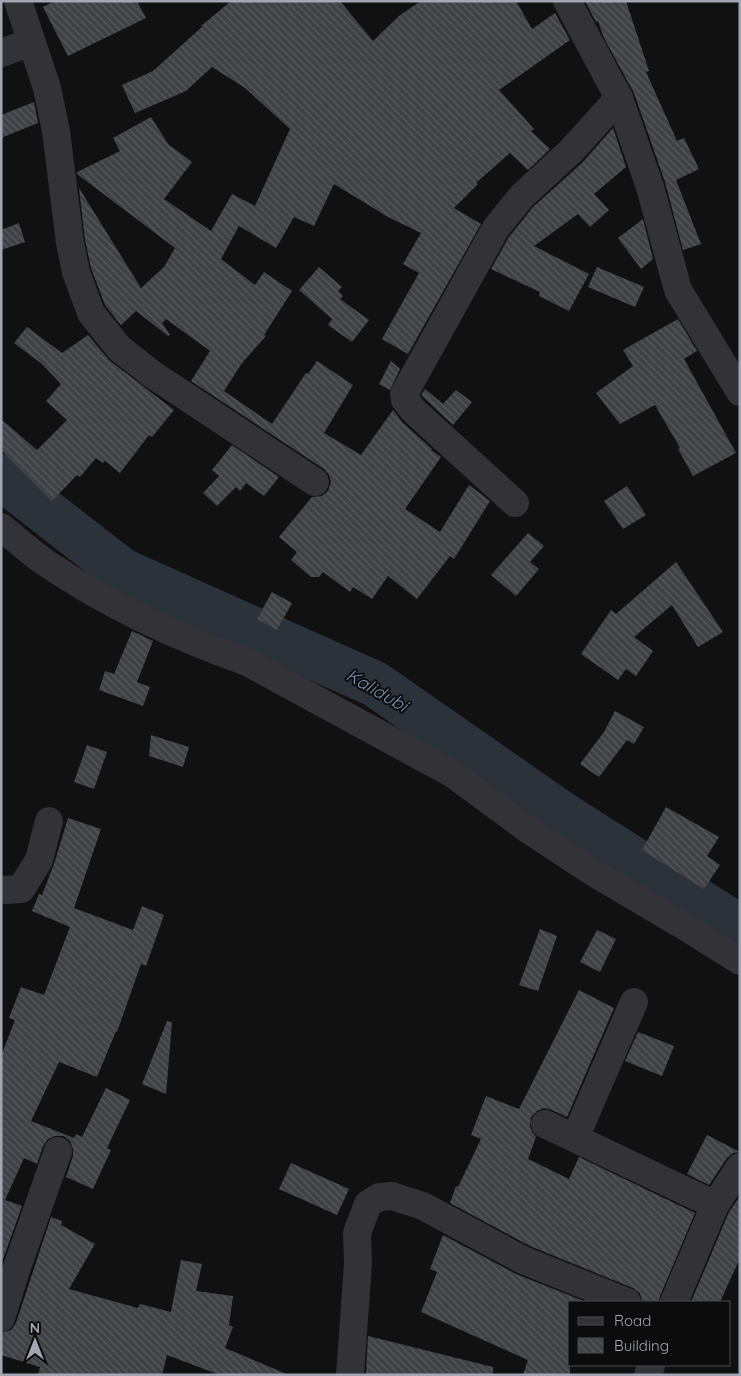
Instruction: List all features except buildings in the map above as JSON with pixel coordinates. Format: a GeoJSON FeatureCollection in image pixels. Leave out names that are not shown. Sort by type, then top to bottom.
{"type":"FeatureCollection","features":[{"type":"Feature","properties":{"kind":"street"},"geometry":{"type":"LineString","coordinates":[[18,1],[47,88],[56,131],[70,243],[76,272],[91,313],[119,348],[152,374],[315,482]]}},
{"type":"Feature","properties":{"kind":"street"},"geometry":{"type":"LineString","coordinates":[[567,1],[619,98],[650,187],[678,290],[740,392]]}},
{"type":"Feature","properties":{"kind":"street"},"geometry":{"type":"LineString","coordinates":[[1,53],[31,42]]}},
{"type":"Feature","properties":{"kind":"street"},"geometry":{"type":"LineString","coordinates":[[515,503],[414,411],[405,400],[404,394],[496,228],[522,196],[571,151],[619,98]]}},
{"type":"Feature","properties":{"kind":"street"},"geometry":{"type":"LineString","coordinates":[[1,527],[45,562],[132,615],[215,651],[247,662],[453,774],[526,828],[596,874],[684,926],[740,962]]}},
{"type":"Feature","properties":{"kind":"street"},"geometry":{"type":"LineString","coordinates":[[1,889],[21,889],[39,860],[49,821]]}},
{"type":"Feature","properties":{"kind":"street"},"geometry":{"type":"LineString","coordinates":[[575,1138],[634,1002]]}},
{"type":"Feature","properties":{"kind":"street"},"geometry":{"type":"LineString","coordinates":[[545,1124],[715,1205]]}},
{"type":"Feature","properties":{"kind":"street"},"geometry":{"type":"LineString","coordinates":[[1,1318],[58,1151]]}},
{"type":"Feature","properties":{"kind":"street"},"geometry":{"type":"LineString","coordinates":[[674,1301],[715,1205],[740,1167]]}},
{"type":"Feature","properties":{"kind":"street"},"geometry":{"type":"LineString","coordinates":[[350,1375],[358,1264],[358,1233],[368,1204],[379,1197],[392,1196],[423,1206],[523,1260],[625,1301]]}},
{"type":"Feature","properties":{"kind":"waterway","name":"Kalidubi"},"geometry":{"type":"LineString","coordinates":[[1,477],[122,571],[375,684],[563,815],[740,928]]}}]}
